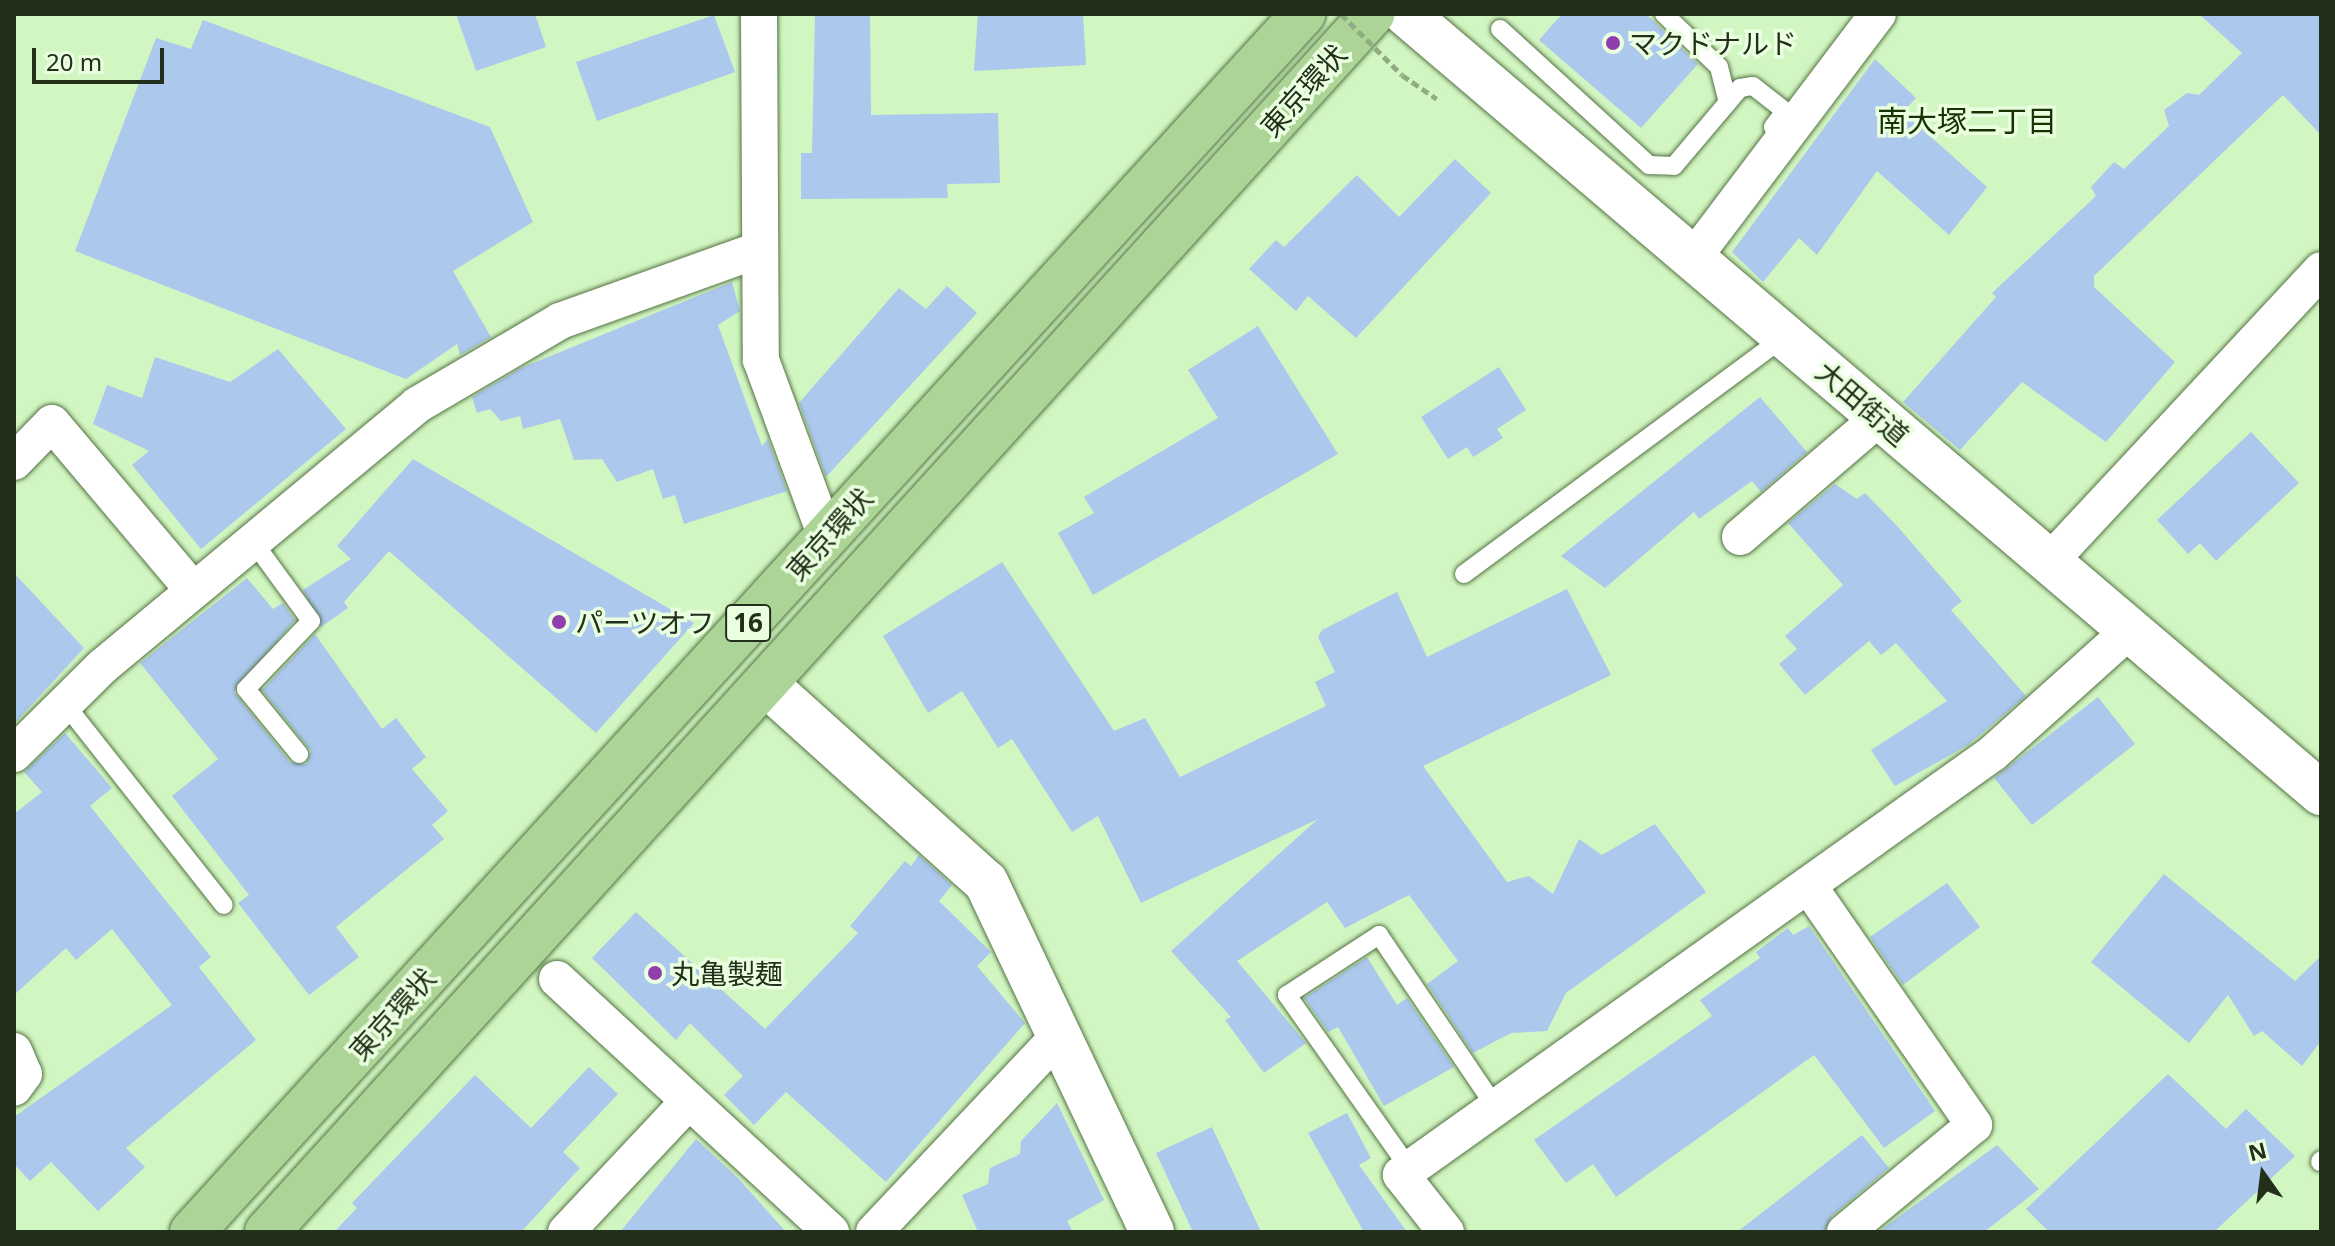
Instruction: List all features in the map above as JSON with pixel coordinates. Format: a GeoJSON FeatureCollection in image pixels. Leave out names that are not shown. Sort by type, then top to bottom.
{"type":"FeatureCollection","features":[{"type":"Feature","properties":{"kind":"highway","name":"東京環状"},"geometry":{"type":"LineString","coordinates":[[192,1232],[1303,14]]}},
{"type":"Feature","properties":{"kind":"highway","name":"東京環状"},"geometry":{"type":"LineString","coordinates":[[267,1232],[768,686],[1372,14]]}},
{"type":"Feature","properties":{"kind":"street"},"geometry":{"type":"LineString","coordinates":[[759,14],[755,251],[761,360],[826,537]]}},
{"type":"Feature","properties":{"kind":"street","name":"大田街道"},"geometry":{"type":"LineString","coordinates":[[1406,14],[2321,793]]}},
{"type":"Feature","properties":{"kind":"street"},"geometry":{"type":"LineString","coordinates":[[1687,251],[1878,14]]}},
{"type":"Feature","properties":{"kind":"street"},"geometry":{"type":"LineString","coordinates":[[14,754],[65,704],[193,590],[417,405],[527,337],[755,251]]}},
{"type":"Feature","properties":{"kind":"street"},"geometry":{"type":"LineString","coordinates":[[2049,562],[2321,270]]}},
{"type":"Feature","properties":{"kind":"street"},"geometry":{"type":"LineString","coordinates":[[1740,537],[1879,418]]}},
{"type":"Feature","properties":{"kind":"street"},"geometry":{"type":"LineString","coordinates":[[14,462],[52,423],[193,590]]}},
{"type":"Feature","properties":{"kind":"street"},"geometry":{"type":"LineString","coordinates":[[1446,1232],[1401,1175],[1494,1105],[1993,753],[2130,630]]}},
{"type":"Feature","properties":{"kind":"street"},"geometry":{"type":"LineString","coordinates":[[768,686],[986,882],[1057,1038],[1152,1232]]}},
{"type":"Feature","properties":{"kind":"street"},"geometry":{"type":"LineString","coordinates":[[1808,885],[1974,1125],[1845,1232]]}},
{"type":"Feature","properties":{"kind":"street"},"geometry":{"type":"LineString","coordinates":[[557,979],[831,1232]]}},
{"type":"Feature","properties":{"kind":"street"},"geometry":{"type":"LineString","coordinates":[[874,1232],[1057,1038]]}},
{"type":"Feature","properties":{"kind":"street"},"geometry":{"type":"LineString","coordinates":[[14,1051],[24,1074],[14,1088]]}},
{"type":"Feature","properties":{"kind":"street"},"geometry":{"type":"LineString","coordinates":[[566,1232],[689,1101]]}},
{"type":"Feature","properties":{"kind":"lane"},"geometry":{"type":"LineString","coordinates":[[1664,14],[1719,67],[1727,99]]}},
{"type":"Feature","properties":{"kind":"lane"},"geometry":{"type":"LineString","coordinates":[[1500,29],[1649,165],[1674,166],[1727,99],[1753,86],[1785,111],[1687,251]]}},
{"type":"Feature","properties":{"kind":"lane"},"geometry":{"type":"LineString","coordinates":[[1464,574],[1786,336]]}},
{"type":"Feature","properties":{"kind":"lane"},"geometry":{"type":"LineString","coordinates":[[252,540],[311,621],[246,689],[299,754]]}},
{"type":"Feature","properties":{"kind":"lane"},"geometry":{"type":"LineString","coordinates":[[65,704],[224,905]]}},
{"type":"Feature","properties":{"kind":"lane"},"geometry":{"type":"LineString","coordinates":[[1409,1168],[1287,995],[1379,935],[1494,1105]]}},
{"type":"Feature","properties":{"kind":"path"},"geometry":{"type":"LineString","coordinates":[[1341,14],[1402,75]]}},
{"type":"Feature","properties":{"kind":"building"},"geometry":{"type":"Polygon","coordinates":[[[456,14],[535,14],[546,47],[476,71],[456,14]]]}},
{"type":"Feature","properties":{"kind":"building"},"geometry":{"type":"Polygon","coordinates":[[[815,14],[870,14],[871,115],[998,113],[1000,183],[947,184],[948,198],[801,199],[801,153],[812,153],[815,14]]]}},
{"type":"Feature","properties":{"kind":"building"},"geometry":{"type":"Polygon","coordinates":[[[978,14],[1083,14],[1086,65],[974,71],[978,14]]]}},
{"type":"Feature","properties":{"kind":"building"},"geometry":{"type":"Polygon","coordinates":[[[1562,14],[1646,14],[1698,64],[1641,128],[1539,40],[1562,14]]]}},
{"type":"Feature","properties":{"kind":"building"},"geometry":{"type":"Polygon","coordinates":[[[2199,14],[2321,14],[2321,135],[2283,95],[2094,276],[2094,287],[2175,362],[2106,442],[2022,382],[1960,450],[1903,402],[1996,297],[1992,293],[2096,196],[2091,187],[2114,162],[2124,169],[2169,126],[2164,110],[2187,93],[2199,95],[2242,53],[2199,14]]]}},
{"type":"Feature","properties":{"kind":"building"},"geometry":{"type":"Polygon","coordinates":[[[714,15],[735,72],[597,121],[576,62],[714,15]]]}},
{"type":"Feature","properties":{"kind":"building"},"geometry":{"type":"Polygon","coordinates":[[[203,20],[490,127],[533,222],[453,271],[491,337],[460,355],[457,344],[406,379],[75,251],[156,38],[191,49],[203,20]]]}},
{"type":"Feature","properties":{"kind":"building"},"geometry":{"type":"Polygon","coordinates":[[[1875,59],[1916,98],[1903,112],[1987,187],[1949,235],[1877,171],[1817,255],[1799,238],[1763,282],[1732,252],[1875,59]]]}},
{"type":"Feature","properties":{"kind":"building"},"geometry":{"type":"Polygon","coordinates":[[[1455,159],[1491,193],[1356,338],[1308,296],[1296,311],[1249,269],[1276,240],[1284,247],[1357,175],[1399,217],[1455,159]]]}},
{"type":"Feature","properties":{"kind":"building"},"geometry":{"type":"Polygon","coordinates":[[[732,282],[740,311],[718,325],[762,446],[768,439],[787,491],[684,524],[675,495],[663,499],[653,469],[617,482],[602,459],[574,460],[560,419],[523,429],[520,416],[501,421],[490,409],[477,413],[472,397],[521,368],[732,282]]]}},
{"type":"Feature","properties":{"kind":"building"},"geometry":{"type":"Polygon","coordinates":[[[947,286],[977,313],[826,477],[799,403],[899,288],[926,309],[947,286]]]}},
{"type":"Feature","properties":{"kind":"building"},"geometry":{"type":"Polygon","coordinates":[[[1258,326],[1338,454],[1093,595],[1058,533],[1094,513],[1084,497],[1218,418],[1188,370],[1258,326]]]}},
{"type":"Feature","properties":{"kind":"building"},"geometry":{"type":"Polygon","coordinates":[[[278,349],[346,429],[201,549],[132,465],[149,451],[93,424],[107,385],[142,398],[155,357],[230,382],[278,349]]]}},
{"type":"Feature","properties":{"kind":"building"},"geometry":{"type":"Polygon","coordinates":[[[1499,367],[1526,410],[1497,429],[1503,438],[1473,457],[1467,447],[1448,459],[1421,417],[1499,367]]]}},
{"type":"Feature","properties":{"kind":"building"},"geometry":{"type":"Polygon","coordinates":[[[1760,397],[1807,452],[1761,492],[1752,481],[1699,519],[1694,512],[1605,588],[1561,556],[1760,397]]]}},
{"type":"Feature","properties":{"kind":"building"},"geometry":{"type":"Polygon","coordinates":[[[2251,432],[2299,483],[2216,561],[2200,543],[2188,554],[2157,520],[2251,432]]]}},
{"type":"Feature","properties":{"kind":"building"},"geometry":{"type":"Polygon","coordinates":[[[413,459],[694,623],[596,733],[389,551],[344,602],[348,608],[321,627],[303,590],[351,559],[337,546],[413,459]]]}},
{"type":"Feature","properties":{"kind":"building"},"geometry":{"type":"Polygon","coordinates":[[[1835,484],[1857,499],[1865,493],[1898,527],[1962,601],[1951,610],[2026,696],[1968,745],[1895,786],[1871,750],[1947,701],[1896,643],[1881,655],[1869,641],[1805,695],[1779,664],[1797,649],[1785,636],[1843,585],[1788,523],[1835,484]]]}},
{"type":"Feature","properties":{"kind":"building"},"geometry":{"type":"Polygon","coordinates":[[[1002,562],[1114,731],[1145,718],[1180,777],[1326,706],[1315,682],[1335,672],[1318,637],[1322,630],[1397,592],[1427,657],[1567,589],[1611,675],[1423,766],[1507,882],[1529,876],[1553,894],[1579,839],[1602,855],[1655,824],[1706,892],[1566,993],[1547,1031],[1511,1033],[1473,1053],[1427,984],[1458,961],[1409,895],[1345,928],[1327,902],[1237,961],[1306,1043],[1264,1073],[1225,1020],[1231,1017],[1171,951],[1318,819],[1141,903],[1098,816],[1072,832],[1012,739],[998,748],[962,691],[928,713],[883,636],[1002,562]]]}},
{"type":"Feature","properties":{"kind":"building"},"geometry":{"type":"Polygon","coordinates":[[[14,573],[84,648],[14,724],[14,573]]]}},
{"type":"Feature","properties":{"kind":"building"},"geometry":{"type":"Polygon","coordinates":[[[247,578],[273,609],[283,603],[295,620],[234,692],[290,762],[306,764],[311,751],[262,690],[315,634],[382,729],[396,718],[426,757],[412,769],[448,811],[432,825],[444,839],[336,927],[359,957],[309,995],[238,903],[249,895],[172,796],[218,759],[140,663],[247,578]]]}},
{"type":"Feature","properties":{"kind":"building"},"geometry":{"type":"Polygon","coordinates":[[[2098,697],[2135,744],[2032,825],[1994,778],[2098,697]]]}},
{"type":"Feature","properties":{"kind":"building"},"geometry":{"type":"Polygon","coordinates":[[[65,733],[112,788],[90,806],[211,957],[199,967],[256,1040],[126,1148],[145,1167],[98,1211],[51,1162],[30,1181],[14,1164],[14,1117],[172,1005],[112,929],[76,960],[66,948],[14,995],[14,814],[42,792],[24,772],[65,733]]]}},
{"type":"Feature","properties":{"kind":"building"},"geometry":{"type":"Polygon","coordinates":[[[919,855],[952,885],[939,901],[991,952],[977,966],[1025,1023],[886,1182],[786,1092],[754,1125],[724,1095],[743,1076],[690,1023],[676,1040],[592,958],[636,912],[765,1029],[858,933],[850,926],[905,861],[911,866],[919,855]]]}},
{"type":"Feature","properties":{"kind":"building"},"geometry":{"type":"Polygon","coordinates":[[[2164,874],[2295,981],[2321,956],[2321,1041],[2302,1066],[2262,1031],[2254,1036],[2228,995],[2189,1043],[2091,962],[2164,874]]]}},
{"type":"Feature","properties":{"kind":"building"},"geometry":{"type":"Polygon","coordinates":[[[1947,883],[1980,927],[1903,985],[1870,937],[1947,883]]]}},
{"type":"Feature","properties":{"kind":"building"},"geometry":{"type":"Polygon","coordinates":[[[1809,926],[1935,1111],[1884,1148],[1814,1055],[1616,1197],[1593,1164],[1566,1183],[1534,1140],[1712,1016],[1700,1000],[1760,958],[1756,952],[1788,928],[1793,935],[1809,926]]]}},
{"type":"Feature","properties":{"kind":"building"},"geometry":{"type":"Polygon","coordinates":[[[1367,957],[1397,1005],[1407,998],[1454,1067],[1384,1106],[1338,1027],[1328,1032],[1304,998],[1367,957]]]}},
{"type":"Feature","properties":{"kind":"building"},"geometry":{"type":"Polygon","coordinates":[[[589,1067],[618,1094],[563,1152],[580,1168],[521,1232],[334,1232],[357,1208],[352,1203],[475,1075],[531,1128],[589,1067]]]}},
{"type":"Feature","properties":{"kind":"building"},"geometry":{"type":"Polygon","coordinates":[[[2168,1074],[2226,1129],[2246,1109],[2295,1156],[2214,1232],[2049,1232],[2026,1209],[2168,1074]]]}},
{"type":"Feature","properties":{"kind":"building"},"geometry":{"type":"Polygon","coordinates":[[[1057,1103],[1104,1200],[1067,1221],[1073,1232],[978,1232],[962,1195],[988,1184],[990,1168],[1020,1154],[1021,1141],[1057,1103]]]}},
{"type":"Feature","properties":{"kind":"building"},"geometry":{"type":"Polygon","coordinates":[[[1347,1113],[1371,1158],[1359,1165],[1407,1232],[1364,1232],[1308,1133],[1347,1113]]]}},
{"type":"Feature","properties":{"kind":"building"},"geometry":{"type":"Polygon","coordinates":[[[1212,1127],[1261,1232],[1193,1232],[1156,1153],[1212,1127]]]}},
{"type":"Feature","properties":{"kind":"building"},"geometry":{"type":"Polygon","coordinates":[[[1862,1135],[1889,1168],[1832,1216],[1825,1232],[1737,1232],[1862,1135]]]}},
{"type":"Feature","properties":{"kind":"building"},"geometry":{"type":"Polygon","coordinates":[[[696,1139],[738,1178],[786,1232],[620,1232],[696,1139]]]}},
{"type":"Feature","properties":{"kind":"building"},"geometry":{"type":"Polygon","coordinates":[[[1997,1145],[2039,1189],[1984,1232],[1878,1232],[1997,1145]]]}},
{"type":"Feature","properties":{"kind":"place","name":"マクドナルド"},"geometry":{"type":"Point","coordinates":[1613,43]}},
{"type":"Feature","properties":{"kind":"place","name":"パーツオフ"},"geometry":{"type":"Point","coordinates":[559,622]}},
{"type":"Feature","properties":{"kind":"place","name":"丸亀製麺"},"geometry":{"type":"Point","coordinates":[655,973]}},
{"type":"Feature","properties":{"kind":"district","name":"南大塚二丁目"},"geometry":{"type":"Point","coordinates":[1967,121]}}]}
